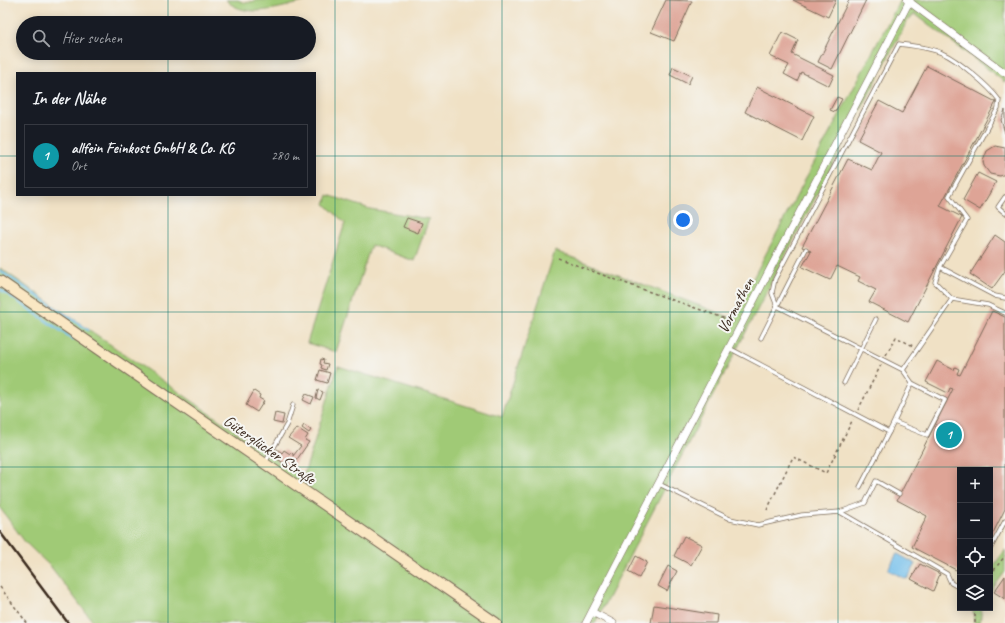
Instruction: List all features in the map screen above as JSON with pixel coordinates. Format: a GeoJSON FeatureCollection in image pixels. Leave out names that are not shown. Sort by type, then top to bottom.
{"type":"FeatureCollection","features":[{"type":"Feature","properties":{"kind":"street"},"geometry":{"type":"LineString","coordinates":[[909,0],[1005,74]]}},
{"type":"Feature","properties":{"kind":"street","name":"Vormathen"},"geometry":{"type":"LineString","coordinates":[[586,623],[909,0]]}},
{"type":"Feature","properties":{"kind":"street","name":"Güterglücker Straße"},"geometry":{"type":"LineString","coordinates":[[0,281],[496,623]]}},
{"type":"Feature","properties":{"kind":"street"},"geometry":{"type":"LineString","coordinates":[[592,612],[613,623]]}},
{"type":"Feature","properties":{"kind":"lane"},"geometry":{"type":"LineString","coordinates":[[894,422],[927,435],[945,400],[912,383],[903,370],[777,306],[772,293],[775,278],[899,44],[923,47],[943,53],[982,81],[999,100],[998,108],[949,196],[967,220],[940,267],[935,282],[952,299],[988,304],[1005,313]]}},
{"type":"Feature","properties":{"kind":"lane"},"geometry":{"type":"LineString","coordinates":[[1005,197],[998,207],[1005,213]]}},
{"type":"Feature","properties":{"kind":"lane"},"geometry":{"type":"LineString","coordinates":[[761,338],[806,249]]}},
{"type":"Feature","properties":{"kind":"lane"},"geometry":{"type":"LineString","coordinates":[[940,267],[995,296],[1005,298]]}},
{"type":"Feature","properties":{"kind":"lane"},"geometry":{"type":"LineString","coordinates":[[903,370],[952,299]]}},
{"type":"Feature","properties":{"kind":"lane"},"geometry":{"type":"LineString","coordinates":[[844,383],[876,319]]}},
{"type":"Feature","properties":{"kind":"lane"},"geometry":{"type":"LineString","coordinates":[[729,348],[889,432]]}},
{"type":"Feature","properties":{"kind":"lane"},"geometry":{"type":"LineString","coordinates":[[860,488],[912,383]]}},
{"type":"Feature","properties":{"kind":"lane"},"geometry":{"type":"LineString","coordinates":[[265,464],[286,424],[293,405]]}},
{"type":"Feature","properties":{"kind":"lane"},"geometry":{"type":"LineString","coordinates":[[658,483],[730,519],[758,525],[802,515],[840,512],[865,502],[876,481],[899,494]]}},
{"type":"Feature","properties":{"kind":"lane"},"geometry":{"type":"LineString","coordinates":[[840,512],[947,574],[951,583],[957,586]]}},
{"type":"Feature","properties":{"kind":"lane"},"geometry":{"type":"LineString","coordinates":[[993,543],[1005,521]]}},
{"type":"Feature","properties":{"kind":"path"},"geometry":{"type":"LineString","coordinates":[[558,258],[741,325]]}},
{"type":"Feature","properties":{"kind":"path"},"geometry":{"type":"LineString","coordinates":[[767,510],[793,457],[826,473],[896,337],[917,348]]}},
{"type":"Feature","properties":{"kind":"path"},"geometry":{"type":"LineString","coordinates":[[993,571],[1005,556]]}},
{"type":"Feature","properties":{"kind":"path"},"geometry":{"type":"LineString","coordinates":[[0,587],[27,623]]}},
{"type":"Feature","properties":{"kind":"path"},"geometry":{"type":"LineString","coordinates":[[975,611],[975,623]]}},
{"type":"Feature","properties":{"kind":"green space"},"geometry":{"type":"Polygon","coordinates":[[[226,0],[238,0],[245,3],[259,0],[312,0],[279,8],[256,11],[235,7],[226,0]]]}},
{"type":"Feature","properties":{"kind":"green space"},"geometry":{"type":"Polygon","coordinates":[[[900,0],[1005,0],[1005,82],[915,14],[907,21],[595,623],[94,623],[51,567],[25,542],[0,508],[0,268],[303,478],[338,366],[502,417],[555,251],[732,318],[900,0]]]}},
{"type":"Feature","properties":{"kind":"green space"},"geometry":{"type":"Polygon","coordinates":[[[328,195],[370,209],[429,219],[414,261],[371,245],[336,352],[307,343],[345,223],[325,204],[328,195]]]}},
{"type":"Feature","properties":{"kind":"green space"},"geometry":{"type":"Polygon","coordinates":[[[1005,550],[1005,572],[993,588],[993,575],[993,567],[1005,550]]]}},
{"type":"Feature","properties":{"kind":"green space"},"geometry":{"type":"Polygon","coordinates":[[[973,611],[982,611],[980,623],[974,623],[973,611]]]}},
{"type":"Feature","properties":{"kind":"water"},"geometry":{"type":"Polygon","coordinates":[[[898,554],[916,564],[906,579],[888,570],[898,554]]]}},
{"type":"Feature","properties":{"kind":"building"},"geometry":{"type":"Polygon","coordinates":[[[666,0],[692,1],[674,41],[651,32],[666,0]]]}},
{"type":"Feature","properties":{"kind":"building"},"geometry":{"type":"Polygon","coordinates":[[[793,0],[836,0],[828,17],[793,0]]]}},
{"type":"Feature","properties":{"kind":"building"},"geometry":{"type":"Polygon","coordinates":[[[849,0],[866,0],[832,69],[818,62],[849,0]]]}},
{"type":"Feature","properties":{"kind":"building"},"geometry":{"type":"Polygon","coordinates":[[[782,32],[798,40],[792,54],[834,75],[829,86],[801,72],[797,81],[784,74],[789,65],[770,56],[782,32]]]}},
{"type":"Feature","properties":{"kind":"building"},"geometry":{"type":"Polygon","coordinates":[[[927,66],[996,102],[940,206],[962,217],[908,322],[869,302],[876,290],[858,281],[860,277],[837,266],[830,280],[802,267],[811,251],[802,247],[848,159],[872,170],[881,152],[858,140],[879,101],[902,113],[927,66]]]}},
{"type":"Feature","properties":{"kind":"building"},"geometry":{"type":"Polygon","coordinates":[[[673,67],[692,76],[688,84],[670,75],[673,67]]]}},
{"type":"Feature","properties":{"kind":"building"},"geometry":{"type":"Polygon","coordinates":[[[757,87],[814,116],[802,141],[745,112],[757,87]]]}},
{"type":"Feature","properties":{"kind":"building"},"geometry":{"type":"Polygon","coordinates":[[[837,97],[842,99],[835,112],[830,110],[837,97]]]}},
{"type":"Feature","properties":{"kind":"building"},"geometry":{"type":"Polygon","coordinates":[[[1005,110],[1005,133],[1001,120],[1005,110]]]}},
{"type":"Feature","properties":{"kind":"building"},"geometry":{"type":"Polygon","coordinates":[[[995,146],[1005,148],[1005,174],[1000,176],[990,174],[984,166],[983,161],[987,151],[995,146]]]}},
{"type":"Feature","properties":{"kind":"building"},"geometry":{"type":"Polygon","coordinates":[[[978,173],[996,182],[980,210],[963,200],[978,173]]]}},
{"type":"Feature","properties":{"kind":"building"},"geometry":{"type":"Polygon","coordinates":[[[407,218],[422,223],[418,233],[403,227],[407,218]]]}},
{"type":"Feature","properties":{"kind":"building"},"geometry":{"type":"Polygon","coordinates":[[[995,235],[1005,242],[1005,271],[992,289],[970,274],[995,235]]]}},
{"type":"Feature","properties":{"kind":"building"},"geometry":{"type":"Polygon","coordinates":[[[992,311],[1005,317],[1005,509],[993,533],[993,467],[957,467],[957,570],[912,547],[927,516],[897,500],[953,389],[950,388],[948,393],[926,382],[937,361],[954,370],[955,367],[959,369],[957,374],[960,375],[992,311]]]}},
{"type":"Feature","properties":{"kind":"building"},"geometry":{"type":"Polygon","coordinates":[[[321,359],[324,360],[323,363],[328,364],[326,370],[321,368],[321,359]]]}},
{"type":"Feature","properties":{"kind":"building"},"geometry":{"type":"Polygon","coordinates":[[[320,370],[330,373],[327,383],[317,380],[320,370]]]}},
{"type":"Feature","properties":{"kind":"building"},"geometry":{"type":"Polygon","coordinates":[[[318,390],[323,392],[320,400],[316,398],[318,390]]]}},
{"type":"Feature","properties":{"kind":"building"},"geometry":{"type":"Polygon","coordinates":[[[254,391],[260,395],[259,398],[264,401],[257,412],[246,405],[254,391]]]}},
{"type":"Feature","properties":{"kind":"building"},"geometry":{"type":"Polygon","coordinates":[[[306,394],[314,397],[311,404],[303,400],[306,394]]]}},
{"type":"Feature","properties":{"kind":"building"},"geometry":{"type":"Polygon","coordinates":[[[275,413],[284,415],[282,424],[273,422],[275,413]]]}},
{"type":"Feature","properties":{"kind":"building"},"geometry":{"type":"Polygon","coordinates":[[[304,425],[311,430],[309,433],[302,428],[304,425]]]}},
{"type":"Feature","properties":{"kind":"building"},"geometry":{"type":"Polygon","coordinates":[[[297,428],[308,435],[305,440],[309,442],[291,468],[273,456],[277,449],[282,453],[284,450],[290,454],[291,452],[293,456],[301,446],[288,438],[297,428]]]}},
{"type":"Feature","properties":{"kind":"building"},"geometry":{"type":"Polygon","coordinates":[[[684,536],[702,545],[691,565],[674,556],[684,536]]]}},
{"type":"Feature","properties":{"kind":"building"},"geometry":{"type":"Polygon","coordinates":[[[636,556],[647,562],[639,578],[628,572],[636,556]]]}},
{"type":"Feature","properties":{"kind":"building"},"geometry":{"type":"Polygon","coordinates":[[[920,564],[940,574],[933,591],[911,579],[920,564]]]}},
{"type":"Feature","properties":{"kind":"building"},"geometry":{"type":"Polygon","coordinates":[[[668,566],[677,571],[667,591],[658,586],[668,566]]]}},
{"type":"Feature","properties":{"kind":"building"},"geometry":{"type":"Polygon","coordinates":[[[1005,576],[1005,599],[994,592],[1005,576]]]}},
{"type":"Feature","properties":{"kind":"building"},"geometry":{"type":"Polygon","coordinates":[[[654,605],[717,615],[716,623],[651,623],[654,605]]]}},
{"type":"Feature","properties":{"kind":"waterway"},"geometry":{"type":"LineString","coordinates":[[0,271],[88,330]]}},
{"type":"Feature","properties":{"kind":"waterway"},"geometry":{"type":"LineString","coordinates":[[0,289],[73,339]]}},
{"type":"Feature","properties":{"kind":"railway"},"geometry":{"type":"LineString","coordinates":[[0,532],[68,623]]}},
{"type":"Feature","properties":{"kind":"place","name":"allfein Feinkost GmbH & Co. KG"},"geometry":{"type":"Point","coordinates":[949,435]}}]}
